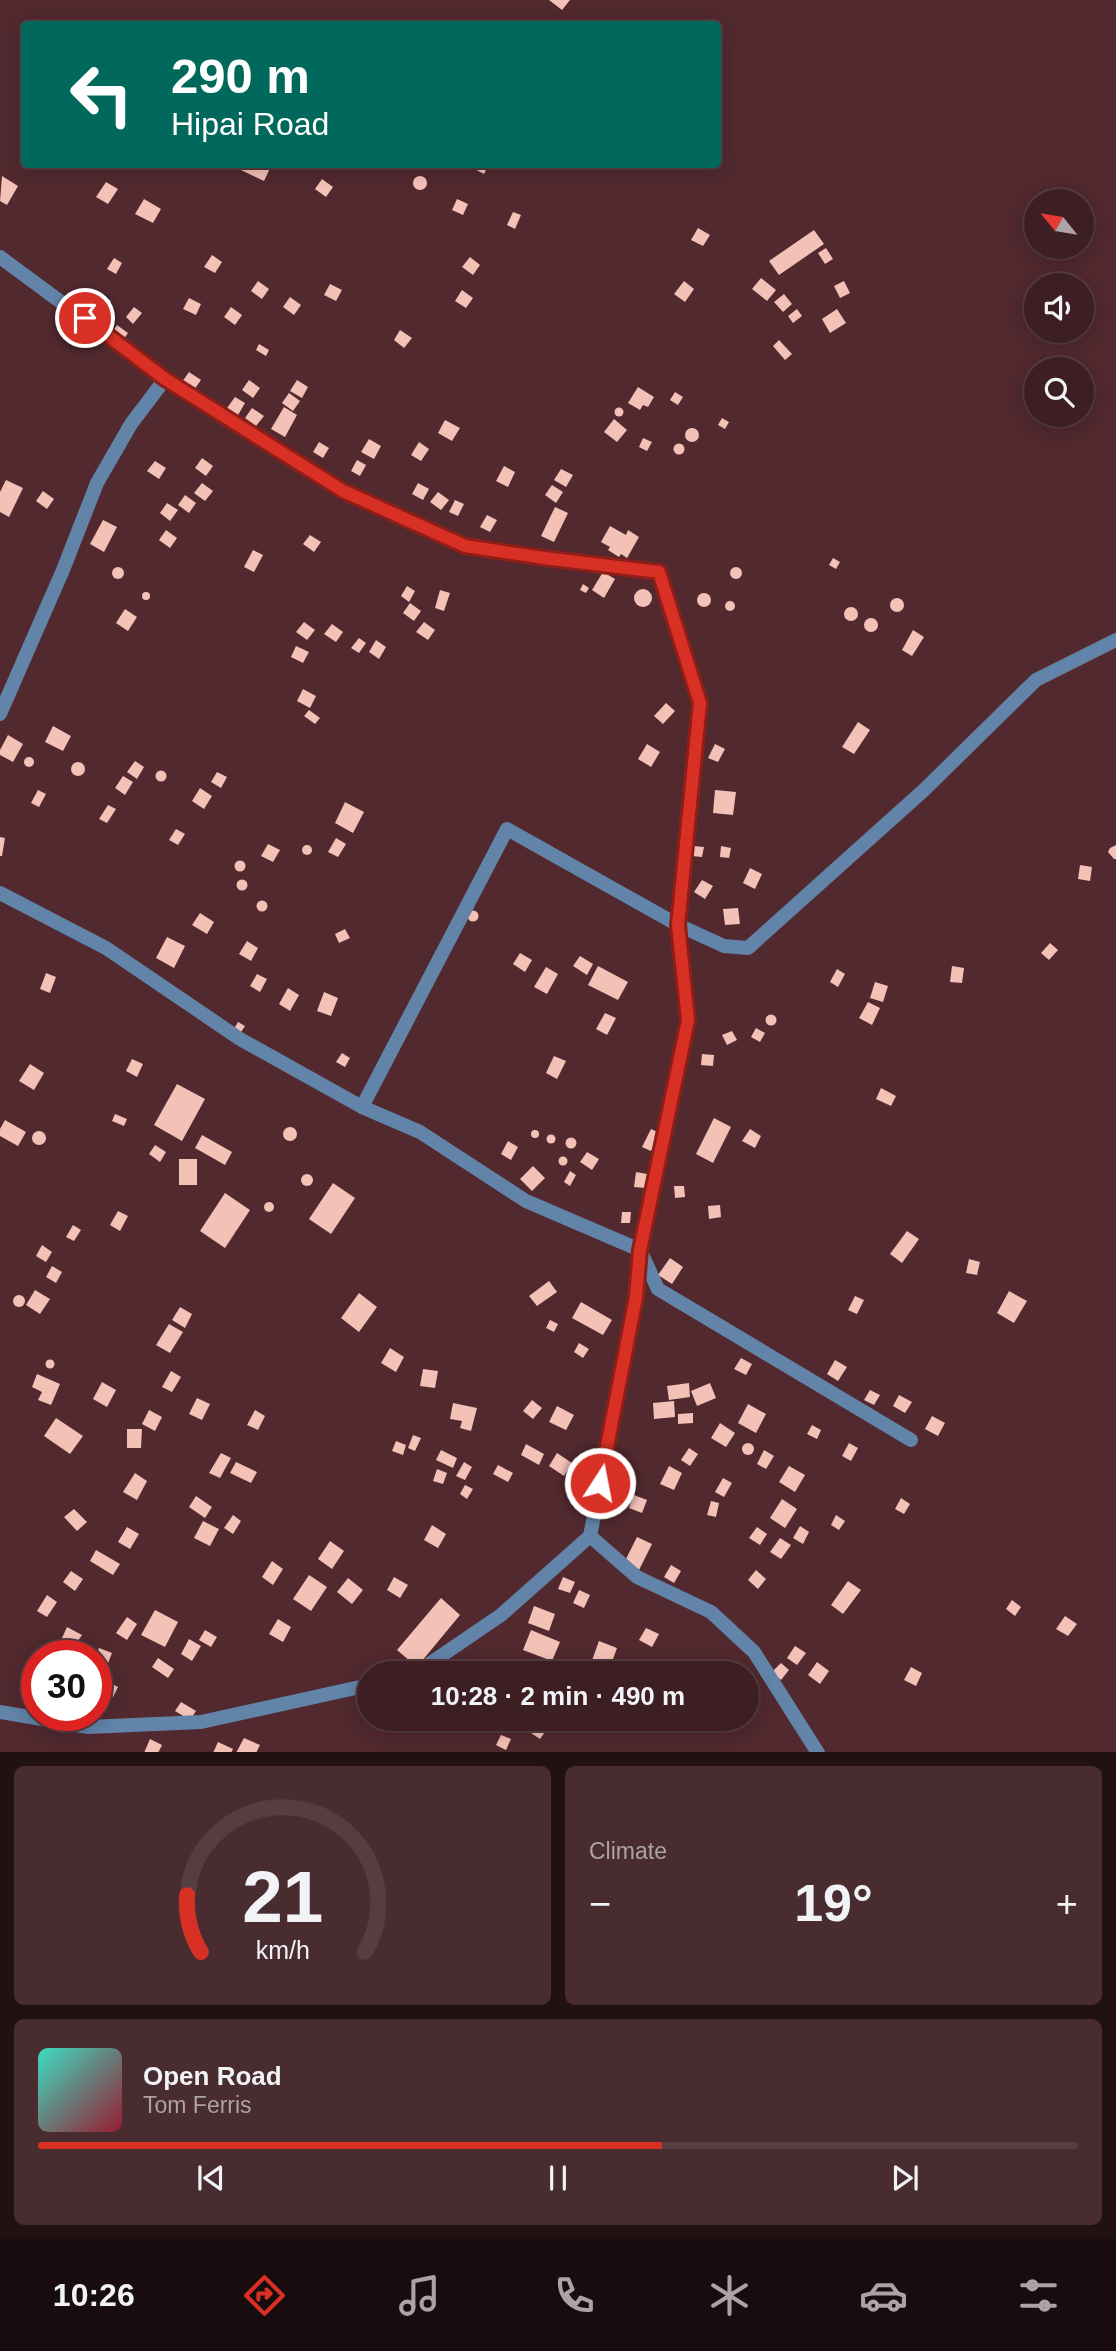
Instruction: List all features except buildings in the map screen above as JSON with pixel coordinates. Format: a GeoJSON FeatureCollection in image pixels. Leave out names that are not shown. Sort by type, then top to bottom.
{"type":"FeatureCollection","features":[{"type":"Feature","properties":{"kind":"street"},"geometry":{"type":"LineString","coordinates":[[0,257],[165,379],[343,491],[465,546],[659,572],[700,703],[678,925],[688,1020],[640,1250],[636,1297],[590,1536],[501,1615],[434,1661]]}},
{"type":"Feature","properties":{"kind":"street"},"geometry":{"type":"LineString","coordinates":[[0,714],[63,570],[97,483],[131,424],[165,379]]}},
{"type":"Feature","properties":{"kind":"street"},"geometry":{"type":"LineString","coordinates":[[362,1107],[507,829],[678,925],[724,946],[748,948],[924,790],[1036,680],[1116,640]]}},
{"type":"Feature","properties":{"kind":"street"},"geometry":{"type":"LineString","coordinates":[[0,893],[106,948],[240,1039],[362,1107],[420,1132],[526,1200],[640,1250],[658,1289],[911,1440]]}},
{"type":"Feature","properties":{"kind":"street"},"geometry":{"type":"LineString","coordinates":[[590,1536],[637,1577],[710,1612],[754,1652],[818,1752]]}},
{"type":"Feature","properties":{"kind":"street"},"geometry":{"type":"LineString","coordinates":[[0,1712],[88,1727],[201,1722],[357,1688]]}},
{"type":"Feature","properties":{"kind":"route"},"geometry":{"type":"LineString","coordinates":[[85,318],[165,379],[343,491],[465,546],[659,572],[700,703],[678,925],[688,1020],[640,1250],[636,1297],[600,1483]]}}]}
